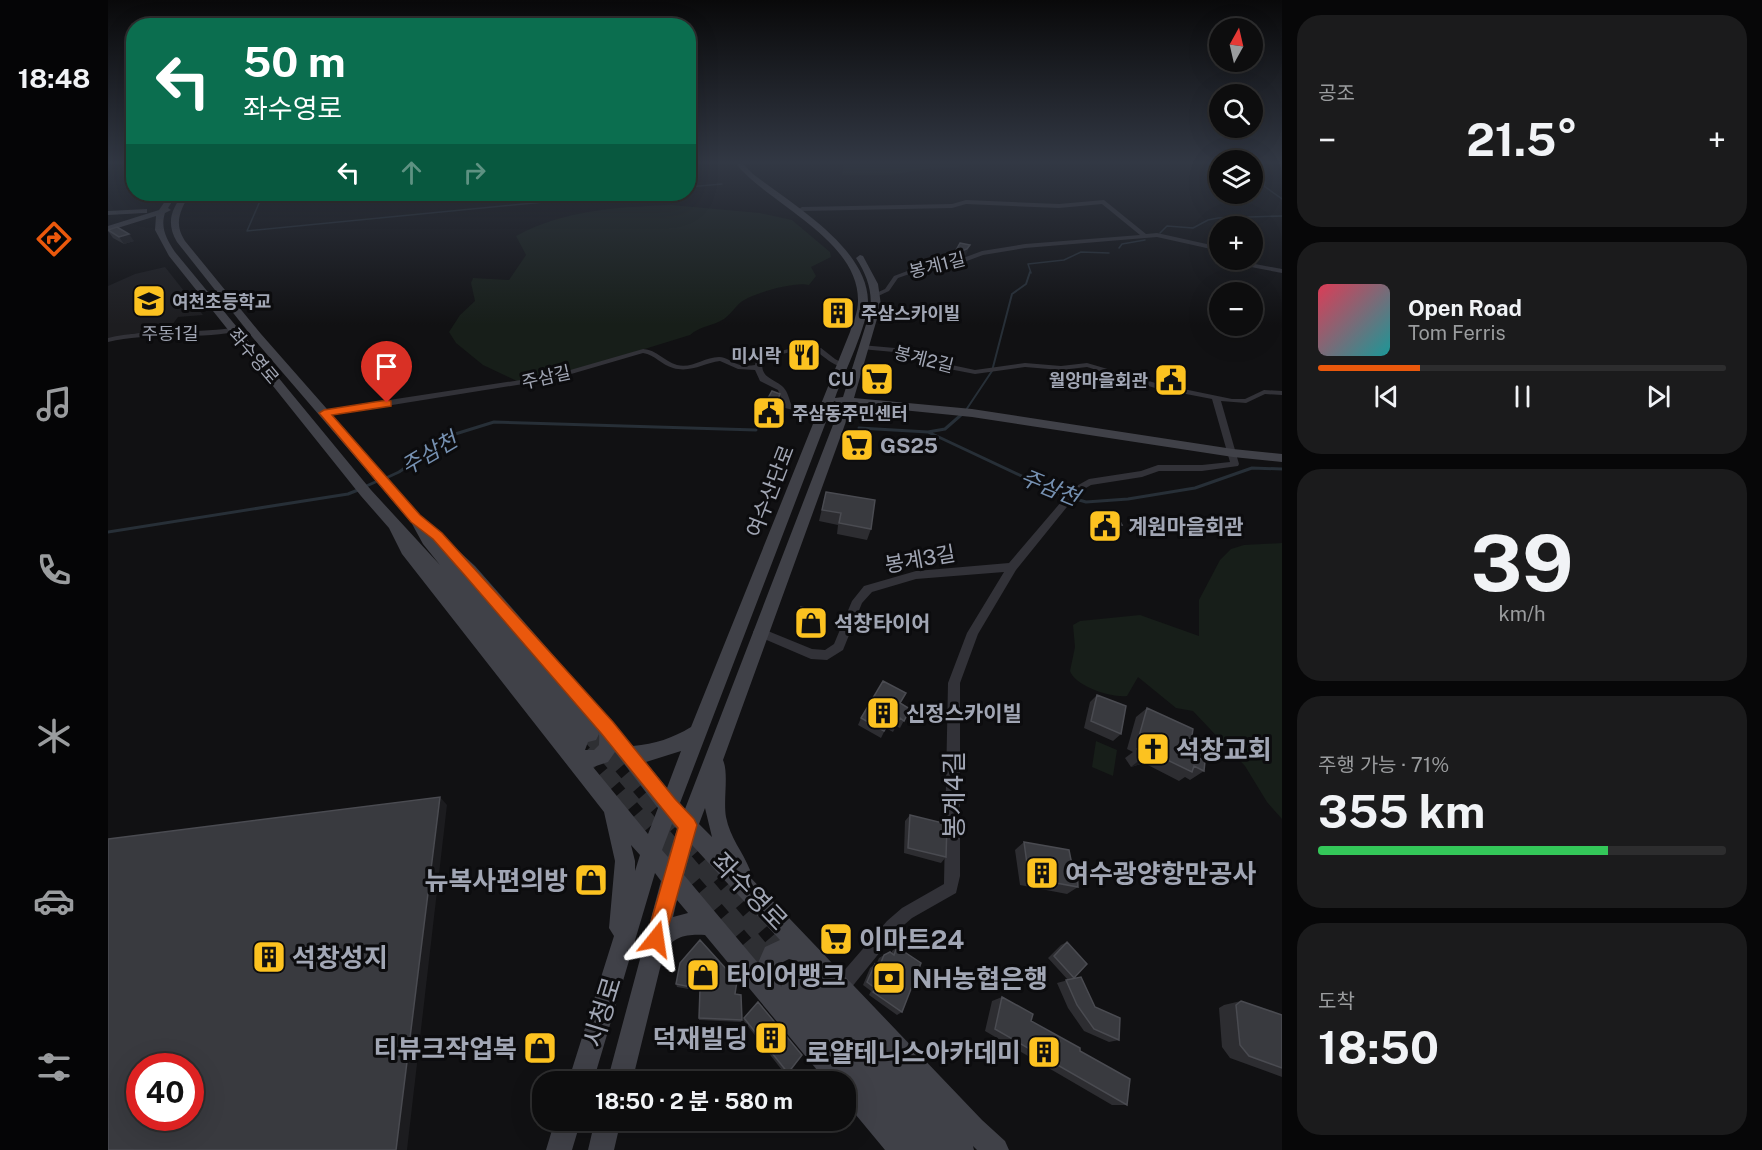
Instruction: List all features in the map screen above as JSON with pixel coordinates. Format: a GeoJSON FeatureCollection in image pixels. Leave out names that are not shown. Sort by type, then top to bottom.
{"type":"FeatureCollection","features":[{"type":"Feature","properties":{"kind":"street"},"geometry":{"type":"LineString","coordinates":[[110,230],[121,220],[118,218]]}},
{"type":"Feature","properties":{"kind":"street"},"geometry":{"type":"LineString","coordinates":[[110,230],[146,218]]}},
{"type":"Feature","properties":{"kind":"street","name":"좌수영로"},"geometry":{"type":"LineString","coordinates":[[160,218],[159,227],[163,241],[232,330],[396,528],[407,550],[587,741],[631,755],[668,805],[973,1129],[996,1150]]}},
{"type":"Feature","properties":{"kind":"street","name":"좌수영로"},"geometry":{"type":"LineString","coordinates":[[174,218],[172,226],[181,242],[257,336],[416,519],[438,536],[587,741],[610,804],[672,878],[713,926],[789,988],[909,1097],[961,1150]]}},
{"type":"Feature","properties":{"kind":"street"},"geometry":{"type":"LineString","coordinates":[[801,218],[845,253],[859,274],[863,294],[876,295]]}},
{"type":"Feature","properties":{"kind":"street","name":"여수산단로"},"geometry":{"type":"LineString","coordinates":[[687,825],[847,402],[875,312],[876,295],[869,272],[858,255],[813,218]]}},
{"type":"Feature","properties":{"kind":"street"},"geometry":{"type":"LineString","coordinates":[[1122,218],[1146,237]]}},
{"type":"Feature","properties":{"kind":"street"},"geometry":{"type":"LineString","coordinates":[[110,230],[146,229],[163,241]]}},
{"type":"Feature","properties":{"kind":"street","name":"봉계1길"},"geometry":{"type":"LineString","coordinates":[[876,295],[887,290],[897,276],[934,263],[956,262],[982,253],[1025,246],[1159,235],[1209,246]]}},
{"type":"Feature","properties":{"kind":"street"},"geometry":{"type":"LineString","coordinates":[[1263,268],[1282,271]]}},
{"type":"Feature","properties":{"kind":"street","name":"여수산단로"},"geometry":{"type":"LineString","coordinates":[[668,805],[700,731],[842,365],[863,306],[863,294]]}},
{"type":"Feature","properties":{"kind":"street","name":"주동1길"},"geometry":{"type":"LineString","coordinates":[[108,340],[135,333],[212,334],[232,330]]}},
{"type":"Feature","properties":{"kind":"street"},"geometry":{"type":"LineString","coordinates":[[822,414],[788,406],[782,391],[765,382],[758,367],[762,358],[805,347],[816,348],[828,360],[842,365]]}},
{"type":"Feature","properties":{"kind":"street","name":"봉계2길"},"geometry":{"type":"LineString","coordinates":[[864,347],[895,350],[930,363],[984,372],[1025,365],[1061,368],[1087,365],[1158,387],[1216,399]]}},
{"type":"Feature","properties":{"kind":"street","name":"주삼길"},"geometry":{"type":"LineString","coordinates":[[324,413],[554,377],[643,351],[654,353],[672,366],[680,368],[695,368],[708,361],[721,359],[741,368],[758,367]]}},
{"type":"Feature","properties":{"kind":"street"},"geometry":{"type":"LineString","coordinates":[[1012,567],[1073,493],[1089,482],[1142,474],[1158,468],[1234,465],[1236,461],[1216,399],[1243,402],[1264,392],[1282,393]]}},
{"type":"Feature","properties":{"kind":"street"},"geometry":{"type":"LineString","coordinates":[[828,398],[847,402],[950,410],[1233,453],[1282,458]]}},
{"type":"Feature","properties":{"kind":"street","name":"봉계3길"},"geometry":{"type":"LineString","coordinates":[[759,632],[811,654],[827,655],[841,644],[857,601],[868,589],[916,575],[1012,567]]}},
{"type":"Feature","properties":{"kind":"street","name":"봉계4길"},"geometry":{"type":"LineString","coordinates":[[841,987],[892,926],[907,913],[951,888],[953,688],[973,633],[1012,567]]}},
{"type":"Feature","properties":{"kind":"street"},"geometry":{"type":"LineString","coordinates":[[631,755],[665,751],[700,731]]}},
{"type":"Feature","properties":{"kind":"street"},"geometry":{"type":"LineString","coordinates":[[718,741],[712,798],[721,837],[730,857],[768,909]]}},
{"type":"Feature","properties":{"kind":"street"},"geometry":{"type":"LineString","coordinates":[[610,804],[622,844],[625,872],[617,962]]}},
{"type":"Feature","properties":{"kind":"street","name":"시청로"},"geometry":{"type":"LineString","coordinates":[[583,1071],[651,852],[668,805]]}},
{"type":"Feature","properties":{"kind":"street","name":"시청로"},"geometry":{"type":"LineString","coordinates":[[622,1071],[687,825]]}},
{"type":"Feature","properties":{"kind":"street"},"geometry":{"type":"LineString","coordinates":[[650,959],[658,941],[670,930],[685,923],[696,922],[713,926]]}},
{"type":"Feature","properties":{"kind":"street"},"geometry":{"type":"LineString","coordinates":[[789,988],[766,972],[767,964],[773,955],[789,948],[809,953]]}},
{"type":"Feature","properties":{"kind":"street","name":"좌수영로"},"geometry":{"type":"LineString","coordinates":[[789,988],[838,1071]]}},
{"type":"Feature","properties":{"kind":"street","name":"좌수영로"},"geometry":{"type":"LineString","coordinates":[[789,988],[893,1110],[932,1150]]}},
{"type":"Feature","properties":{"kind":"street","name":"좌수영로"},"geometry":{"type":"LineString","coordinates":[[856,1096],[902,1150]]}},
{"type":"Feature","properties":{"kind":"street"},"geometry":{"type":"LineString","coordinates":[[559,1150],[565,1131]]}},
{"type":"Feature","properties":{"kind":"street"},"geometry":{"type":"LineString","coordinates":[[601,1150],[606,1131]]}},
{"type":"Feature","properties":{"kind":"shaded area"},"geometry":{"type":"Polygon","coordinates":[[[562,218],[781,218],[792,220],[830,252],[831,257],[811,267],[816,276],[809,285],[785,286],[755,295],[741,302],[724,319],[690,335],[554,377],[521,383],[483,365],[456,343],[449,332],[460,315],[475,301],[471,283],[473,278],[509,280],[526,255],[516,236],[562,218]]]}},
{"type":"Feature","properties":{"kind":"shaded area","name":"여천초등학교"},"geometry":{"type":"Polygon","coordinates":[[[165,267],[203,315],[178,317],[166,333],[135,333],[108,340],[108,286],[135,274],[165,267]]]}},
{"type":"Feature","properties":{"kind":"shaded area"},"geometry":{"type":"Polygon","coordinates":[[[1282,543],[1282,819],[1267,802],[1245,766],[1193,711],[1176,708],[1138,677],[1127,696],[1120,696],[1103,693],[1086,686],[1079,682],[1070,671],[1075,647],[1073,625],[1080,621],[1140,615],[1199,636],[1199,600],[1220,560],[1231,549],[1244,545],[1282,543]]]}},
{"type":"Feature","properties":{"kind":"shaded area"},"geometry":{"type":"Polygon","coordinates":[[[1096,741],[1117,750],[1113,776],[1092,767],[1096,741]]]}},
{"type":"Feature","properties":{"kind":"building"},"geometry":{"type":"Polygon","coordinates":[[[117,227],[129,234],[119,237],[108,230],[117,227]]]}},
{"type":"Feature","properties":{"kind":"building"},"geometry":{"type":"Polygon","coordinates":[[[960,243],[970,245],[967,249],[954,254],[960,243]]]}},
{"type":"Feature","properties":{"kind":"building"},"geometry":{"type":"Polygon","coordinates":[[[772,391],[780,394],[772,414],[766,413],[763,417],[759,414],[772,391]]]}},
{"type":"Feature","properties":{"kind":"building"},"geometry":{"type":"Polygon","coordinates":[[[826,492],[875,500],[871,529],[839,523],[841,513],[822,510],[826,492]]]}},
{"type":"Feature","properties":{"kind":"building"},"geometry":{"type":"Polygon","coordinates":[[[1096,515],[1117,516],[1122,525],[1101,525],[1096,515]]]}},
{"type":"Feature","properties":{"kind":"building"},"geometry":{"type":"Polygon","coordinates":[[[801,607],[819,611],[817,620],[799,616],[801,607]]]}},
{"type":"Feature","properties":{"kind":"building","name":"신정스카이빌"},"geometry":{"type":"Polygon","coordinates":[[[883,681],[906,693],[900,703],[910,709],[904,721],[900,718],[897,725],[890,721],[884,731],[861,718],[883,681]]]}},
{"type":"Feature","properties":{"kind":"building"},"geometry":{"type":"Polygon","coordinates":[[[1097,695],[1126,706],[1121,734],[1091,721],[1097,695]]]}},
{"type":"Feature","properties":{"kind":"building"},"geometry":{"type":"Polygon","coordinates":[[[1147,708],[1193,729],[1191,742],[1201,747],[1199,758],[1205,761],[1204,771],[1194,766],[1192,772],[1155,754],[1142,758],[1137,749],[1149,745],[1138,740],[1147,708]]]}},
{"type":"Feature","properties":{"kind":"building","name":"석창성지"},"geometry":{"type":"Polygon","coordinates":[[[440,797],[396,1150],[108,1150],[108,839],[440,797]]]}},
{"type":"Feature","properties":{"kind":"building"},"geometry":{"type":"Polygon","coordinates":[[[910,815],[947,824],[946,857],[908,848],[910,815]]]}},
{"type":"Feature","properties":{"kind":"building"},"geometry":{"type":"Polygon","coordinates":[[[1024,842],[1069,850],[1071,860],[1077,864],[1078,887],[1029,878],[1024,842]]]}},
{"type":"Feature","properties":{"kind":"building"},"geometry":{"type":"Polygon","coordinates":[[[700,940],[737,981],[735,994],[741,995],[742,1020],[699,1018],[700,989],[676,984],[680,963],[700,940]]]}},
{"type":"Feature","properties":{"kind":"building"},"geometry":{"type":"Polygon","coordinates":[[[1067,942],[1087,964],[1074,978],[1054,956],[1067,942]]]}},
{"type":"Feature","properties":{"kind":"building","name":"NH농협은행"},"geometry":{"type":"Polygon","coordinates":[[[897,947],[921,963],[902,1012],[873,992],[875,988],[867,982],[875,964],[879,967],[884,955],[890,952],[894,955],[897,947]]]}},
{"type":"Feature","properties":{"kind":"building"},"geometry":{"type":"Polygon","coordinates":[[[1081,977],[1095,1007],[1120,1018],[1119,1040],[1094,1029],[1077,1005],[1066,980],[1081,977]]]}},
{"type":"Feature","properties":{"kind":"building"},"geometry":{"type":"Polygon","coordinates":[[[1002,997],[1033,1014],[1031,1021],[1130,1079],[1127,1105],[995,1029],[1002,997]]]}},
{"type":"Feature","properties":{"kind":"building"},"geometry":{"type":"Polygon","coordinates":[[[1241,1001],[1282,1015],[1282,1068],[1249,1056],[1240,1045],[1236,1005],[1241,1001]]]}},
{"type":"Feature","properties":{"kind":"building","name":"덕재빌딩"},"geometry":{"type":"Polygon","coordinates":[[[758,1002],[802,1055],[790,1071],[786,1071],[744,1018],[758,1002]]]}},
{"type":"Feature","properties":{"kind":"waterway"},"geometry":{"type":"LineString","coordinates":[[253,218],[247,231],[384,218]]}},
{"type":"Feature","properties":{"kind":"waterway"},"geometry":{"type":"LineString","coordinates":[[1160,233],[1167,226],[1193,228],[1208,220],[1229,218]]}},
{"type":"Feature","properties":{"kind":"waterway"},"geometry":{"type":"LineString","coordinates":[[1119,248],[1122,244],[1145,240]]}},
{"type":"Feature","properties":{"kind":"waterway"},"geometry":{"type":"LineString","coordinates":[[1031,273],[1028,264],[1064,260],[1081,252],[1109,253]]}},
{"type":"Feature","properties":{"kind":"waterway"},"geometry":{"type":"LineString","coordinates":[[966,410],[992,371],[1012,294],[1026,284],[1030,272]]}},
{"type":"Feature","properties":{"kind":"waterway"},"geometry":{"type":"LineString","coordinates":[[928,432],[945,429],[961,415]]}},
{"type":"Feature","properties":{"kind":"waterway","name":"주삼천"},"geometry":{"type":"LineString","coordinates":[[386,478],[399,472],[452,435],[494,422],[756,430]]}},
{"type":"Feature","properties":{"kind":"waterway","name":"주삼천"},"geometry":{"type":"LineString","coordinates":[[859,428],[928,432]]}},
{"type":"Feature","properties":{"kind":"waterway","name":"주삼천"},"geometry":{"type":"LineString","coordinates":[[928,432],[1062,495],[1086,502],[1128,499],[1195,488],[1252,468],[1282,469]]}},
{"type":"Feature","properties":{"kind":"waterway","name":"주삼천"},"geometry":{"type":"LineString","coordinates":[[364,487],[380,480]]}},
{"type":"Feature","properties":{"kind":"waterway","name":"주삼천"},"geometry":{"type":"LineString","coordinates":[[108,532],[348,494],[358,490]]}},
{"type":"Feature","properties":{"kind":"tunnel"},"geometry":{"type":"LineString","coordinates":[[590,734],[680,838]]}},
{"type":"Feature","properties":{"kind":"tunnel"},"geometry":{"type":"LineString","coordinates":[[586,751],[661,838]]}},
{"type":"Feature","properties":{"kind":"tunnel"},"geometry":{"type":"LineString","coordinates":[[660,837],[791,990]]}},
{"type":"Feature","properties":{"kind":"tunnel"},"geometry":{"type":"LineString","coordinates":[[679,837],[802,979]]}},
{"type":"Feature","properties":{"kind":"place","name":"여천초등학교"},"geometry":{"type":"Point","coordinates":[149,301]}},
{"type":"Feature","properties":{"kind":"place","name":"주삼스카이빌"},"geometry":{"type":"Point","coordinates":[838,313]}},
{"type":"Feature","properties":{"kind":"place","name":"미시락"},"geometry":{"type":"Point","coordinates":[804,355]}},
{"type":"Feature","properties":{"kind":"place","name":"CU"},"geometry":{"type":"Point","coordinates":[877,379]}},
{"type":"Feature","properties":{"kind":"place","name":"월앙마을회관"},"geometry":{"type":"Point","coordinates":[1171,380]}},
{"type":"Feature","properties":{"kind":"place","name":"주삼동주민센터"},"geometry":{"type":"Point","coordinates":[769,413]}},
{"type":"Feature","properties":{"kind":"place","name":"GS25"},"geometry":{"type":"Point","coordinates":[857,445]}},
{"type":"Feature","properties":{"kind":"place","name":"계원마을회관"},"geometry":{"type":"Point","coordinates":[1105,526]}},
{"type":"Feature","properties":{"kind":"place","name":"석창타이어"},"geometry":{"type":"Point","coordinates":[811,623]}},
{"type":"Feature","properties":{"kind":"place","name":"신정스카이빌"},"geometry":{"type":"Point","coordinates":[883,713]}},
{"type":"Feature","properties":{"kind":"place","name":"석창교회"},"geometry":{"type":"Point","coordinates":[1153,749]}},
{"type":"Feature","properties":{"kind":"place","name":"여수광양항만공사"},"geometry":{"type":"Point","coordinates":[1042,873]}},
{"type":"Feature","properties":{"kind":"place","name":"뉴복사편의방"},"geometry":{"type":"Point","coordinates":[591,880]}},
{"type":"Feature","properties":{"kind":"place","name":"이마트24"},"geometry":{"type":"Point","coordinates":[836,939]}},
{"type":"Feature","properties":{"kind":"place","name":"석창성지"},"geometry":{"type":"Point","coordinates":[269,957]}},
{"type":"Feature","properties":{"kind":"place","name":"타이어뱅크"},"geometry":{"type":"Point","coordinates":[703,975]}},
{"type":"Feature","properties":{"kind":"place","name":"NH농협은행"},"geometry":{"type":"Point","coordinates":[889,978]}},
{"type":"Feature","properties":{"kind":"place","name":"덕재빌딩"},"geometry":{"type":"Point","coordinates":[771,1038]}},
{"type":"Feature","properties":{"kind":"place","name":"티뷰크작업복"},"geometry":{"type":"Point","coordinates":[540,1048]}},
{"type":"Feature","properties":{"kind":"place","name":"로얄테니스아카데미"},"geometry":{"type":"Point","coordinates":[1044,1052]}},
{"type":"Feature","properties":{"kind":"route"},"geometry":{"type":"LineString","coordinates":[[387,403],[324,413],[416,519],[438,536],[467,568],[631,755],[668,805],[687,825],[656,939]]}}]}
